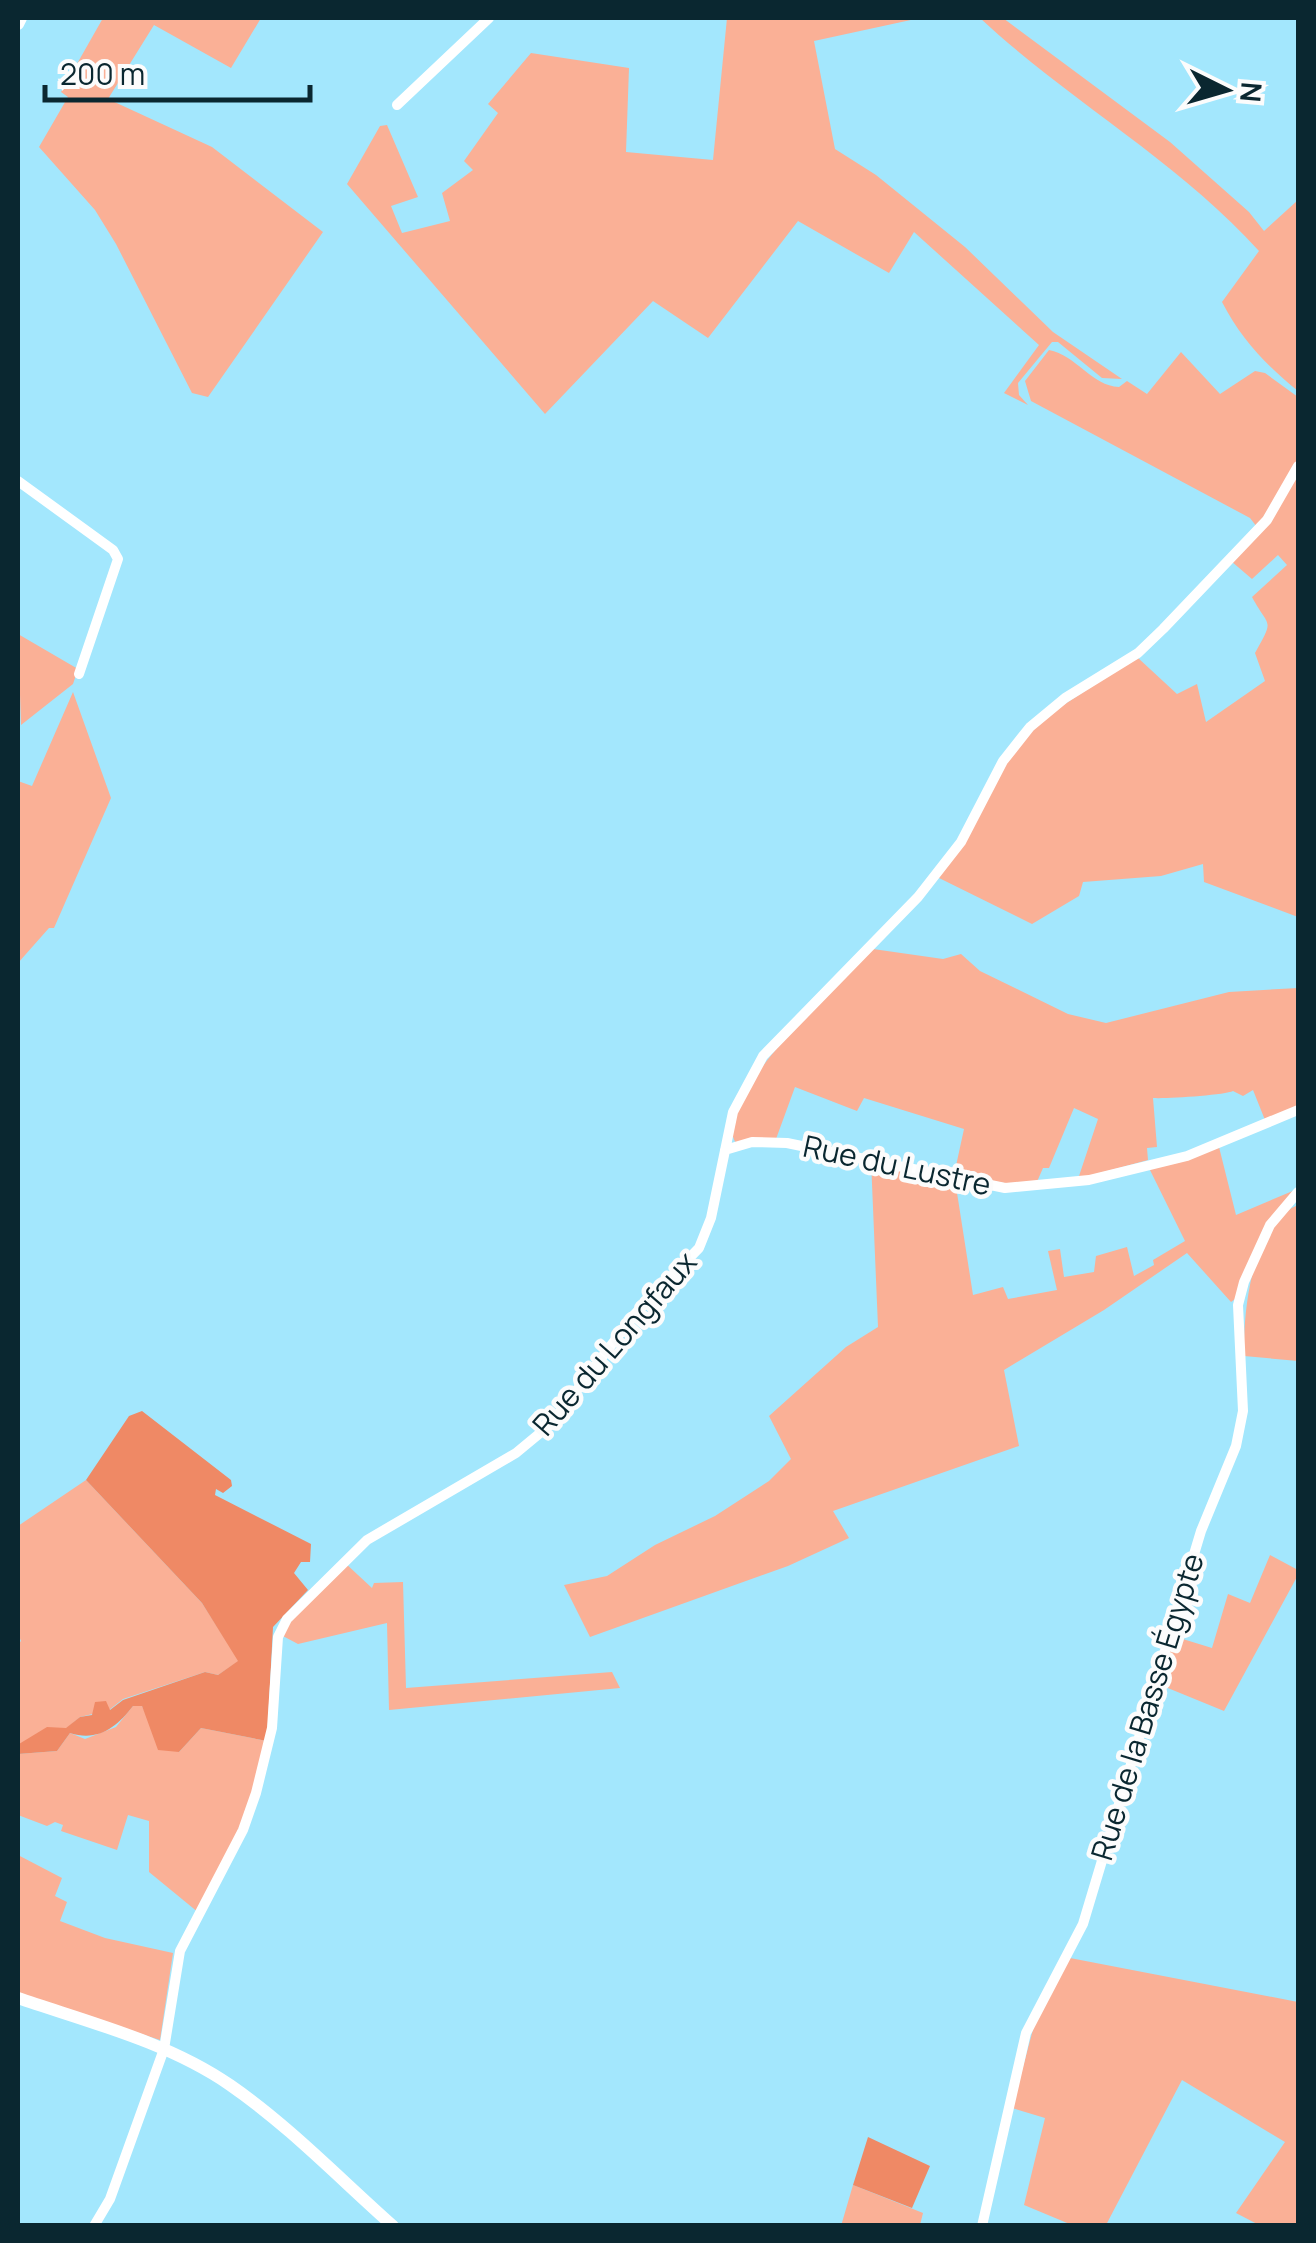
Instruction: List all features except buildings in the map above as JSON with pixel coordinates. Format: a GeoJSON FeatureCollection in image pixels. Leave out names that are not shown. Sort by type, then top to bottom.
{"type":"FeatureCollection","features":[{"type":"Feature","properties":{"kind":"street"},"geometry":{"type":"LineString","coordinates":[[397,105],[489,18]]}},
{"type":"Feature","properties":{"kind":"street","name":"Rue du Longfaux"},"geometry":{"type":"LineString","coordinates":[[94,2226],[110,2200],[164,2049],[180,1950],[242,1830],[259,1782],[272,1728],[281,1628],[304,1598],[367,1540],[516,1453],[551,1424],[635,1314],[694,1256],[711,1218],[735,1106],[756,1065],[918,898],[961,842],[1016,744],[1047,712],[1138,653],[1163,629],[1267,520],[1298,466]]}},
{"type":"Feature","properties":{"kind":"street"},"geometry":{"type":"LineString","coordinates":[[18,481],[116,555],[116,571],[79,674]]}},
{"type":"Feature","properties":{"kind":"street","name":"Rue du Lustre"},"geometry":{"type":"LineString","coordinates":[[725,1150],[752,1142],[787,1143],[1005,1188],[1089,1180],[1187,1156],[1298,1110]]}},
{"type":"Feature","properties":{"kind":"street","name":"Rue de la Basse Égypte"},"geometry":{"type":"LineString","coordinates":[[982,2226],[1026,2033],[1083,1924],[1201,1531],[1236,1446],[1242,1411],[1238,1305],[1244,1282],[1270,1225],[1298,1192]]}},
{"type":"Feature","properties":{"kind":"street"},"geometry":{"type":"LineString","coordinates":[[18,1998],[164,2049],[206,2070],[253,2103],[393,2226]]}},
{"type":"Feature","properties":{"kind":"shaded area"},"geometry":{"type":"Polygon","coordinates":[[[103,18],[261,18],[231,68],[154,25],[108,99],[212,147],[323,232],[208,397],[192,393],[95,210],[39,147],[68,97],[61,92],[103,18]]]}},
{"type":"Feature","properties":{"kind":"shaded area"},"geometry":{"type":"Polygon","coordinates":[[[727,18],[920,18],[814,41],[835,149],[876,175],[965,247],[1053,332],[1122,379],[1102,378],[1058,342],[1052,342],[1018,383],[1019,395],[1028,405],[1004,393],[1039,345],[914,232],[889,273],[798,221],[708,338],[653,301],[545,414],[347,184],[380,126],[387,125],[418,197],[391,206],[402,233],[450,221],[442,193],[473,170],[464,161],[498,113],[488,104],[531,53],[629,68],[626,152],[713,160],[727,18]]]}},
{"type":"Feature","properties":{"kind":"shaded area"},"geometry":{"type":"Polygon","coordinates":[[[980,18],[1003,18],[1170,142],[1249,212],[1264,231],[1298,200],[1298,391],[1255,351],[1222,302],[1259,251],[1193,188],[980,18]]]}},
{"type":"Feature","properties":{"kind":"shaded area"},"geometry":{"type":"Polygon","coordinates":[[[1049,350],[1068,358],[1100,382],[1119,387],[1127,381],[1147,394],[1181,352],[1220,394],[1255,371],[1265,373],[1298,397],[1298,462],[1257,527],[1250,518],[1031,401],[1025,381],[1049,350]]]}},
{"type":"Feature","properties":{"kind":"shaded area"},"geometry":{"type":"Polygon","coordinates":[[[1298,471],[1298,917],[1204,882],[1203,864],[1161,876],[1083,882],[1079,896],[1032,924],[937,877],[1000,770],[1042,719],[1137,657],[1177,694],[1197,684],[1206,722],[1265,681],[1255,653],[1267,624],[1252,597],[1287,565],[1278,555],[1252,579],[1231,561],[1298,471]]]}},
{"type":"Feature","properties":{"kind":"shaded area"},"geometry":{"type":"Polygon","coordinates":[[[18,634],[78,669],[73,684],[21,725],[18,634]]]}},
{"type":"Feature","properties":{"kind":"shaded area"},"geometry":{"type":"Polygon","coordinates":[[[73,692],[111,798],[54,928],[49,928],[18,963],[18,781],[32,786],[73,692]]]}},
{"type":"Feature","properties":{"kind":"shaded area"},"geometry":{"type":"Polygon","coordinates":[[[873,949],[943,959],[961,954],[980,971],[1068,1014],[1106,1023],[1229,992],[1298,988],[1298,1107],[1265,1120],[1253,1090],[1243,1096],[1233,1091],[1153,1098],[1157,1147],[1147,1148],[1148,1160],[1078,1179],[1098,1119],[1074,1108],[1049,1168],[1043,1168],[1036,1184],[1017,1185],[954,1175],[964,1129],[864,1098],[857,1111],[795,1087],[776,1139],[736,1143],[732,1124],[741,1099],[759,1071],[809,1012],[873,949]]]}},
{"type":"Feature","properties":{"kind":"shaded area"},"geometry":{"type":"Polygon","coordinates":[[[1219,1147],[1236,1215],[1295,1190],[1263,1229],[1235,1299],[1231,1302],[1187,1253],[1104,1310],[1004,1370],[1019,1446],[833,1511],[849,1538],[788,1566],[590,1637],[564,1585],[607,1576],[769,1481],[791,1459],[769,1416],[846,1347],[878,1327],[871,1160],[955,1180],[973,1295],[1003,1287],[1008,1299],[1057,1290],[1048,1251],[1060,1249],[1064,1277],[1094,1272],[1096,1256],[1127,1247],[1134,1276],[1154,1265],[1153,1260],[1185,1241],[1148,1166],[1219,1147]]]}},
{"type":"Feature","properties":{"kind":"shaded area"},"geometry":{"type":"Polygon","coordinates":[[[1296,1206],[1298,1361],[1244,1356],[1248,1295],[1260,1251],[1281,1216],[1296,1206]]]}},
{"type":"Feature","properties":{"kind":"shaded area"},"geometry":{"type":"Polygon","coordinates":[[[142,1411],[231,1480],[232,1486],[223,1493],[216,1489],[215,1495],[311,1544],[310,1562],[301,1562],[294,1573],[308,1590],[273,1627],[267,1741],[201,1728],[179,1752],[158,1750],[142,1706],[133,1706],[106,1731],[89,1736],[70,1733],[57,1751],[18,1754],[19,1744],[47,1727],[66,1728],[80,1717],[92,1715],[95,1702],[106,1701],[110,1710],[123,1700],[205,1672],[218,1675],[238,1661],[202,1603],[86,1480],[129,1416],[142,1411]]]}},
{"type":"Feature","properties":{"kind":"shaded area"},"geometry":{"type":"Polygon","coordinates":[[[86,1480],[202,1603],[239,1661],[218,1675],[205,1672],[123,1699],[109,1710],[80,1717],[67,1728],[18,1749],[18,1526],[86,1480]]]}},
{"type":"Feature","properties":{"kind":"shaded area"},"geometry":{"type":"Polygon","coordinates":[[[1270,1555],[1298,1570],[1298,1575],[1224,1711],[1158,1684],[1173,1636],[1212,1648],[1228,1594],[1250,1603],[1270,1555]]]}},
{"type":"Feature","properties":{"kind":"shaded area"},"geometry":{"type":"Polygon","coordinates":[[[344,1562],[372,1588],[374,1583],[403,1582],[406,1688],[612,1672],[620,1688],[389,1710],[387,1623],[298,1644],[281,1635],[285,1625],[344,1562]]]}},
{"type":"Feature","properties":{"kind":"shaded area"},"geometry":{"type":"Polygon","coordinates":[[[133,1706],[142,1706],[157,1739],[179,1752],[201,1728],[267,1741],[250,1804],[199,1913],[149,1872],[149,1821],[128,1815],[117,1850],[61,1831],[63,1825],[55,1822],[47,1826],[18,1815],[18,1754],[57,1751],[70,1733],[85,1739],[116,1727],[133,1706]]]}},
{"type":"Feature","properties":{"kind":"shaded area"},"geometry":{"type":"Polygon","coordinates":[[[18,1855],[62,1878],[55,1896],[67,1902],[60,1921],[105,1938],[173,1953],[160,2040],[18,1994],[18,1855]]]}},
{"type":"Feature","properties":{"kind":"shaded area"},"geometry":{"type":"Polygon","coordinates":[[[1070,1958],[1298,2002],[1298,2225],[1259,2225],[1236,2213],[1285,2142],[1182,2080],[1106,2225],[1072,2225],[1024,2205],[1045,2118],[1012,2108],[1035,2022],[1070,1958]]]}},
{"type":"Feature","properties":{"kind":"shaded area"},"geometry":{"type":"Polygon","coordinates":[[[868,2137],[930,2166],[912,2208],[853,2185],[868,2137]]]}},
{"type":"Feature","properties":{"kind":"shaded area"},"geometry":{"type":"Polygon","coordinates":[[[853,2185],[923,2213],[920,2225],[841,2226],[853,2185]]]}}]}
